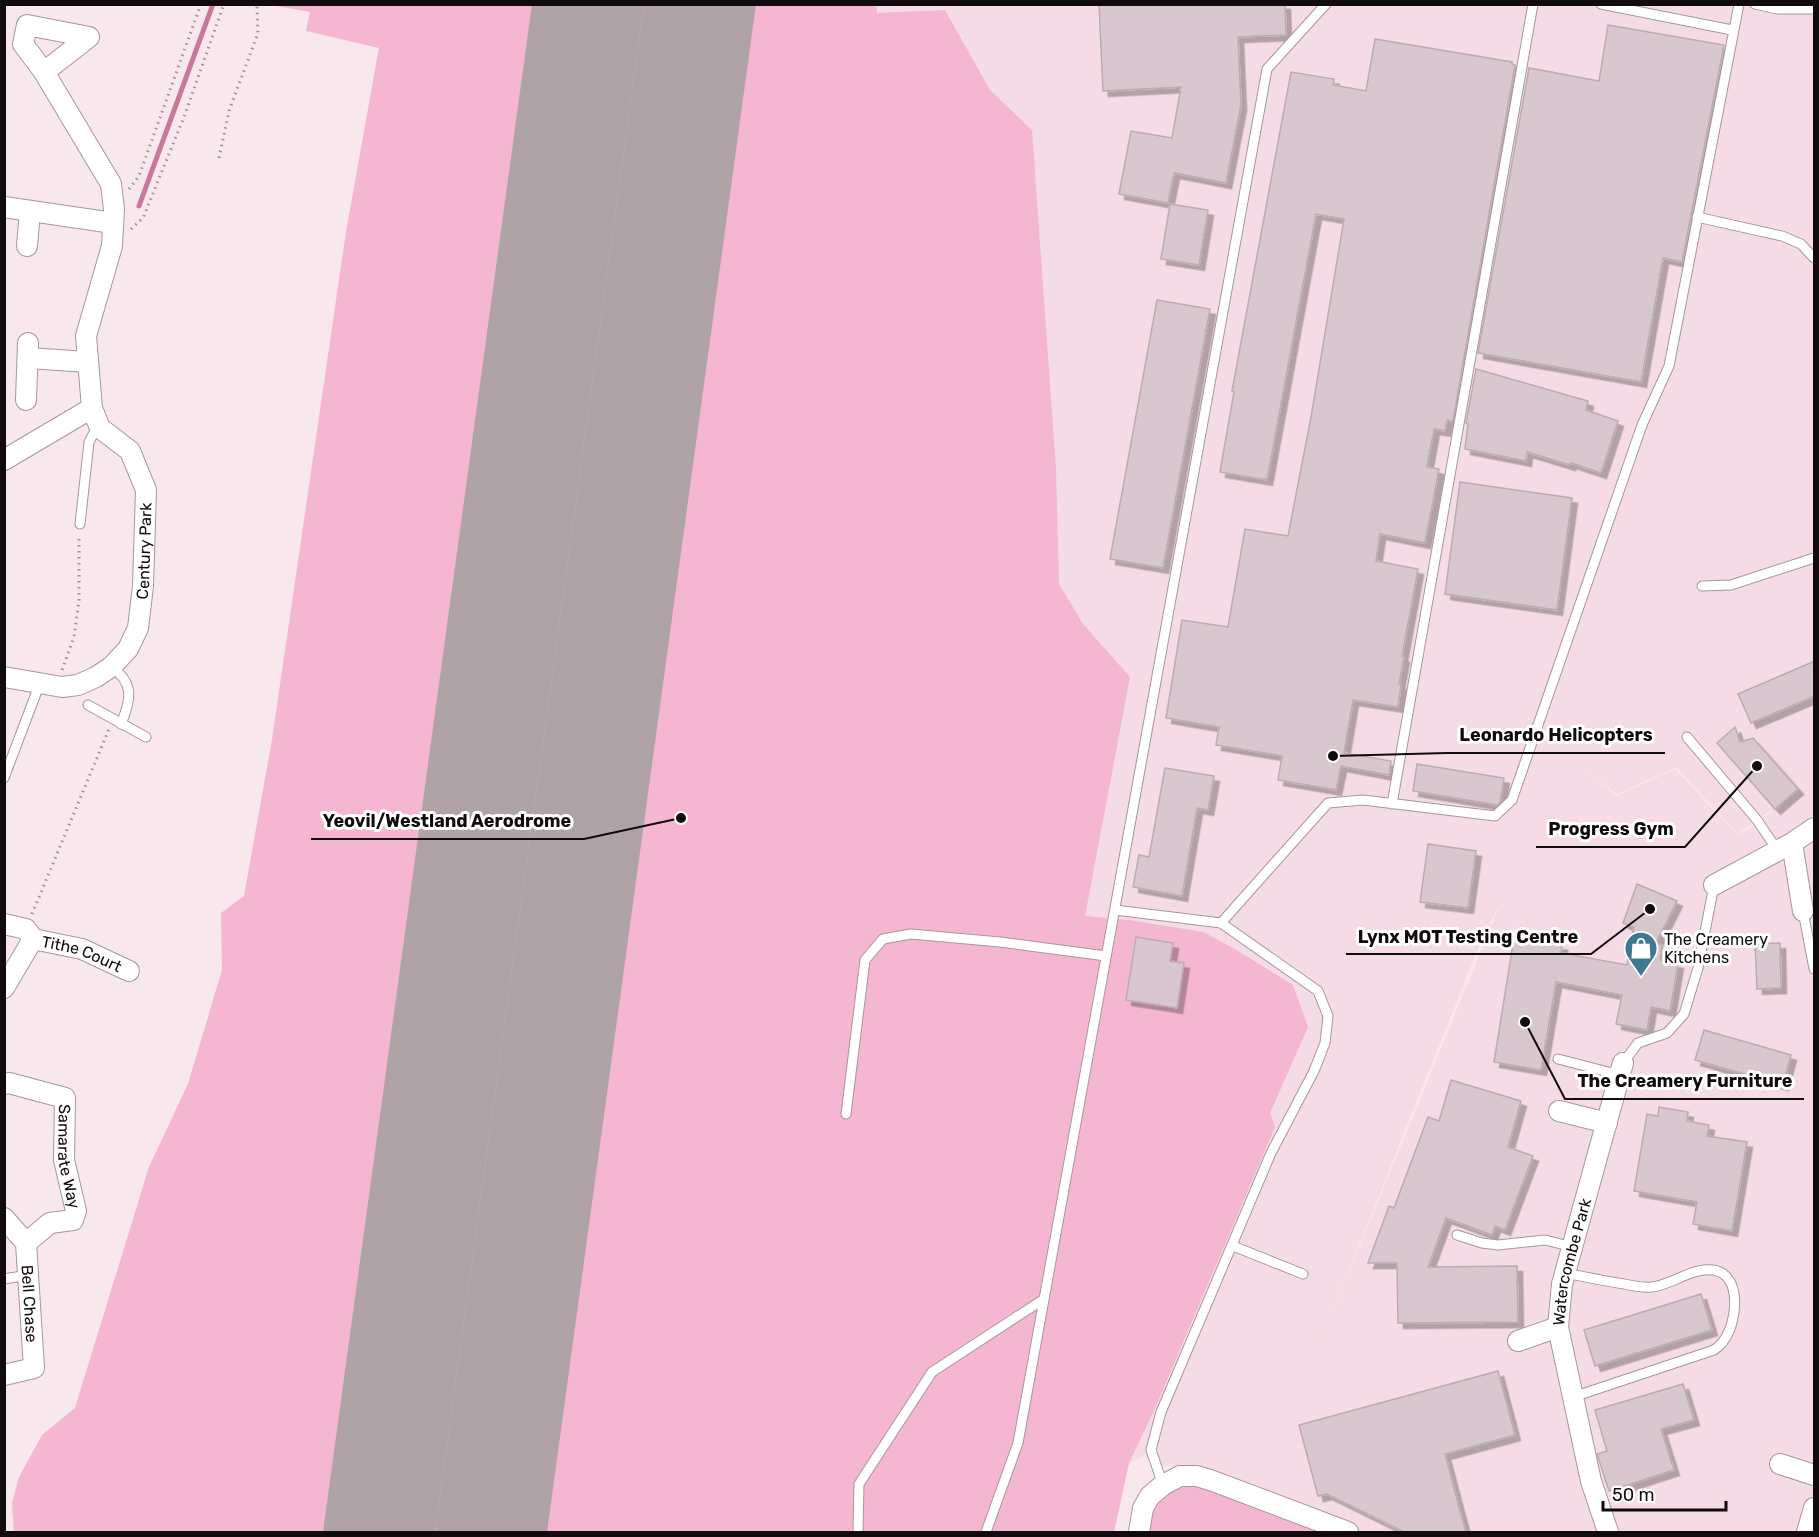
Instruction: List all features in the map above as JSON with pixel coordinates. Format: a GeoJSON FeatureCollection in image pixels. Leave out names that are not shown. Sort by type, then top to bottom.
{"type":"FeatureCollection","features":[{"type":"Feature","properties":{"kind":"street"},"geometry":{"type":"LineString","coordinates":[[4,460],[95,416],[86,336],[112,246],[114,216],[111,184],[44,72]]}},
{"type":"Feature","properties":{"kind":"street"},"geometry":{"type":"LineString","coordinates":[[4,207],[30,211],[114,216]]}},
{"type":"Feature","properties":{"kind":"street"},"geometry":{"type":"LineString","coordinates":[[27,246],[30,211]]}},
{"type":"Feature","properties":{"kind":"street"},"geometry":{"type":"LineString","coordinates":[[26,400],[28,351],[88,362]]}},
{"type":"Feature","properties":{"kind":"street","name":"Century Park"},"geometry":{"type":"LineString","coordinates":[[4,677],[49,685],[78,685],[111,667],[128,649],[138,628],[143,586],[146,490],[130,451],[100,428],[95,416]]}},
{"type":"Feature","properties":{"kind":"street"},"geometry":{"type":"LineString","coordinates":[[1714,885],[1785,847],[1815,828]]}},
{"type":"Feature","properties":{"kind":"street"},"geometry":{"type":"LineString","coordinates":[[1785,847],[1803,911]]}},
{"type":"Feature","properties":{"kind":"street","name":"Tithe Court"},"geometry":{"type":"LineString","coordinates":[[4,924],[82,949],[129,971]]}},
{"type":"Feature","properties":{"kind":"street","name":"Tithe Court"},"geometry":{"type":"LineString","coordinates":[[4,988],[30,934]]}},
{"type":"Feature","properties":{"kind":"street","name":"Watercombe Park"},"geometry":{"type":"LineString","coordinates":[[1608,1533],[1591,1481],[1558,1327],[1562,1284],[1621,1069]]}},
{"type":"Feature","properties":{"kind":"street","name":"Samarate Way"},"geometry":{"type":"LineString","coordinates":[[4,1084],[9,1083],[65,1098],[64,1160],[76,1211],[73,1221],[50,1223],[26,1243]]}},
{"type":"Feature","properties":{"kind":"street"},"geometry":{"type":"LineString","coordinates":[[1559,1111],[1607,1123]]}},
{"type":"Feature","properties":{"kind":"street","name":"Bell Chase"},"geometry":{"type":"LineString","coordinates":[[4,1218],[26,1243],[34,1368],[4,1375]]}},
{"type":"Feature","properties":{"kind":"street"},"geometry":{"type":"LineString","coordinates":[[1518,1341],[1558,1327]]}},
{"type":"Feature","properties":{"kind":"street"},"geometry":{"type":"LineString","coordinates":[[1780,1464],[1815,1475]]}},
{"type":"Feature","properties":{"kind":"street"},"geometry":{"type":"LineString","coordinates":[[1139,1533],[1143,1508],[1150,1496],[1163,1485],[1180,1476],[1197,1476],[1348,1533]]}},
{"type":"Feature","properties":{"kind":"street"},"geometry":{"type":"LineString","coordinates":[[1807,1533],[1815,1508]]}},
{"type":"Feature","properties":{"kind":"lane"},"geometry":{"type":"LineString","coordinates":[[986,1533],[1018,1443],[1267,69],[1326,4]]}},
{"type":"Feature","properties":{"kind":"lane"},"geometry":{"type":"LineString","coordinates":[[1392,804],[1533,4]]}},
{"type":"Feature","properties":{"kind":"lane"},"geometry":{"type":"LineString","coordinates":[[1601,4],[1732,30]]}},
{"type":"Feature","properties":{"kind":"lane"},"geometry":{"type":"LineString","coordinates":[[1221,923],[1329,803],[1363,800],[1495,816],[1512,800],[1642,425],[1669,366],[1738,4]]}},
{"type":"Feature","properties":{"kind":"lane"},"geometry":{"type":"LineString","coordinates":[[1755,4],[1777,9],[1815,9]]}},
{"type":"Feature","properties":{"kind":"lane"},"geometry":{"type":"LineString","coordinates":[[1696,217],[1782,236],[1801,244],[1815,258]]}},
{"type":"Feature","properties":{"kind":"lane"},"geometry":{"type":"LineString","coordinates":[[80,524],[89,442],[95,416]]}},
{"type":"Feature","properties":{"kind":"lane"},"geometry":{"type":"LineString","coordinates":[[1702,586],[1731,585],[1815,558]]}},
{"type":"Feature","properties":{"kind":"lane"},"geometry":{"type":"LineString","coordinates":[[111,667],[122,674],[129,687],[130,704],[117,722]]}},
{"type":"Feature","properties":{"kind":"lane"},"geometry":{"type":"LineString","coordinates":[[4,777],[49,685]]}},
{"type":"Feature","properties":{"kind":"lane"},"geometry":{"type":"LineString","coordinates":[[87,705],[146,737]]}},
{"type":"Feature","properties":{"kind":"lane"},"geometry":{"type":"LineString","coordinates":[[1687,737],[1757,820],[1785,847]]}},
{"type":"Feature","properties":{"kind":"lane"},"geometry":{"type":"LineString","coordinates":[[1558,1059],[1621,1069],[1638,1043],[1667,1033],[1684,1014],[1698,968],[1714,885]]}},
{"type":"Feature","properties":{"kind":"lane"},"geometry":{"type":"LineString","coordinates":[[1115,910],[1221,923],[1318,991],[1328,1016],[1325,1043],[1314,1071],[1271,1153],[1161,1412],[1151,1450],[1163,1485]]}},
{"type":"Feature","properties":{"kind":"lane"},"geometry":{"type":"LineString","coordinates":[[1803,911],[1815,969]]}},
{"type":"Feature","properties":{"kind":"lane"},"geometry":{"type":"LineString","coordinates":[[846,1114],[865,960],[883,939],[911,934],[1000,942],[1106,956]]}},
{"type":"Feature","properties":{"kind":"lane"},"geometry":{"type":"LineString","coordinates":[[1457,1235],[1482,1244],[1498,1245],[1545,1240],[1573,1247]]}},
{"type":"Feature","properties":{"kind":"lane"},"geometry":{"type":"LineString","coordinates":[[1233,1246],[1303,1274]]}},
{"type":"Feature","properties":{"kind":"lane"},"geometry":{"type":"LineString","coordinates":[[1565,1273],[1653,1287],[1696,1272],[1714,1270],[1725,1276],[1733,1285],[1735,1301],[1732,1320],[1725,1340],[1714,1350],[1573,1397]]}},
{"type":"Feature","properties":{"kind":"lane"},"geometry":{"type":"LineString","coordinates":[[4,1279],[28,1275]]}},
{"type":"Feature","properties":{"kind":"lane"},"geometry":{"type":"LineString","coordinates":[[858,1533],[859,1484],[932,1372],[1044,1299]]}},
{"type":"Feature","properties":{"kind":"path"},"geometry":{"type":"LineString","coordinates":[[114,216],[139,176],[201,4]]}},
{"type":"Feature","properties":{"kind":"path"},"geometry":{"type":"LineString","coordinates":[[112,246],[143,218],[184,117],[224,4]]}},
{"type":"Feature","properties":{"kind":"path"},"geometry":{"type":"LineString","coordinates":[[219,158],[229,111],[258,33],[257,4]]}},
{"type":"Feature","properties":{"kind":"path"},"geometry":{"type":"LineString","coordinates":[[49,685],[74,637],[78,600],[80,524]]}},
{"type":"Feature","properties":{"kind":"path"},"geometry":{"type":"LineString","coordinates":[[30,934],[117,722]]}},
{"type":"Feature","properties":{"kind":"shaded area"},"geometry":{"type":"Polygon","coordinates":[[[876,4],[877,13],[945,10],[990,90],[1032,130],[1056,469],[1059,584],[1083,624],[1130,677],[1085,916],[1129,920],[1203,932],[1293,985],[1308,1027],[1270,1113],[1275,1127],[1153,1413],[1129,1463],[1114,1532],[14,1532],[12,1503],[19,1477],[42,1435],[75,1408],[149,1167],[188,1084],[222,970],[221,913],[244,896],[272,740],[346,232],[379,48],[306,31],[310,12],[271,5],[876,4]]]}},
{"type":"Feature","properties":{"kind":"shaded area"},"geometry":{"type":"Polygon","coordinates":[[[390,5],[1814,5],[1814,1532],[1168,1532],[1254,1506],[1261,1488],[1210,1469],[1156,1465],[1144,1456],[1129,1463],[1114,1532],[14,1532],[12,1503],[19,1477],[42,1435],[75,1408],[149,1167],[188,1084],[244,896],[272,740],[346,232],[379,47],[390,5]],[[1719,752],[1771,810],[1738,834],[1676,767],[1617,794],[1578,765],[1617,796],[1675,769],[1738,836],[1773,811],[1719,752]],[[1498,910],[1477,951],[1319,1345],[1498,910]]]}},
{"type":"Feature","properties":{"kind":"shaded area"},"geometry":{"type":"Polygon","coordinates":[[[1191,1486],[1207,1489],[1321,1532],[1144,1532],[1153,1506],[1163,1495],[1191,1486]]]}},
{"type":"Feature","properties":{"kind":"building"},"geometry":{"type":"Polygon","coordinates":[[[1099,4],[1285,4],[1286,35],[1238,37],[1241,105],[1226,183],[1174,173],[1168,203],[1119,194],[1131,131],[1172,138],[1181,87],[1103,91],[1099,4]]]}},
{"type":"Feature","properties":{"kind":"building"},"geometry":{"type":"Polygon","coordinates":[[[1608,25],[1724,45],[1682,262],[1663,258],[1641,382],[1478,353],[1529,68],[1599,81],[1608,25]]]}},
{"type":"Feature","properties":{"kind":"building"},"geometry":{"type":"Polygon","coordinates":[[[1375,39],[1512,62],[1515,65],[1453,421],[1447,420],[1445,431],[1434,429],[1427,467],[1439,469],[1425,543],[1380,534],[1376,561],[1418,569],[1402,656],[1404,657],[1398,707],[1353,700],[1344,753],[1391,761],[1389,775],[1341,766],[1336,790],[1278,780],[1282,756],[1216,745],[1219,727],[1166,718],[1182,620],[1228,627],[1245,529],[1288,536],[1311,417],[1344,219],[1316,214],[1267,480],[1220,472],[1234,392],[1232,391],[1291,72],[1334,79],[1333,85],[1366,91],[1375,39]]]}},
{"type":"Feature","properties":{"kind":"building"},"geometry":{"type":"Polygon","coordinates":[[[1170,204],[1208,210],[1199,265],[1161,259],[1170,204]]]}},
{"type":"Feature","properties":{"kind":"building"},"geometry":{"type":"Polygon","coordinates":[[[1157,300],[1210,309],[1163,568],[1110,559],[1157,300]]]}},
{"type":"Feature","properties":{"kind":"building"},"geometry":{"type":"Polygon","coordinates":[[[1476,369],[1588,401],[1586,410],[1618,421],[1601,473],[1527,452],[1526,461],[1465,449],[1468,424],[1466,423],[1476,369]]]}},
{"type":"Feature","properties":{"kind":"building"},"geometry":{"type":"Polygon","coordinates":[[[1460,482],[1572,498],[1557,610],[1445,594],[1460,482]]]}},
{"type":"Feature","properties":{"kind":"building"},"geometry":{"type":"Polygon","coordinates":[[[1815,661],[1815,696],[1751,723],[1738,694],[1815,661]]]}},
{"type":"Feature","properties":{"kind":"building"},"geometry":{"type":"Polygon","coordinates":[[[1735,727],[1740,742],[1753,738],[1798,789],[1775,809],[1717,743],[1735,727]]]}},
{"type":"Feature","properties":{"kind":"building"},"geometry":{"type":"Polygon","coordinates":[[[1417,764],[1504,778],[1500,802],[1497,805],[1413,791],[1417,764]]]}},
{"type":"Feature","properties":{"kind":"building"},"geometry":{"type":"Polygon","coordinates":[[[1165,768],[1214,776],[1208,810],[1197,808],[1182,896],[1133,887],[1139,855],[1149,857],[1165,768]]]}},
{"type":"Feature","properties":{"kind":"building"},"geometry":{"type":"Polygon","coordinates":[[[1428,844],[1476,851],[1468,908],[1420,902],[1428,844]]]}},
{"type":"Feature","properties":{"kind":"building"},"geometry":{"type":"Polygon","coordinates":[[[1637,884],[1677,901],[1656,943],[1662,945],[1660,960],[1678,963],[1670,1011],[1651,1007],[1647,1030],[1616,1024],[1622,995],[1556,982],[1541,1070],[1494,1062],[1514,938],[1562,945],[1561,953],[1627,965],[1634,927],[1623,923],[1637,884]]]}},
{"type":"Feature","properties":{"kind":"building"},"geometry":{"type":"Polygon","coordinates":[[[1136,937],[1173,943],[1170,961],[1184,963],[1177,1008],[1126,1000],[1136,937]]]}},
{"type":"Feature","properties":{"kind":"building"},"geometry":{"type":"Polygon","coordinates":[[[1780,943],[1781,988],[1757,989],[1755,944],[1780,943]]]}},
{"type":"Feature","properties":{"kind":"building"},"geometry":{"type":"Polygon","coordinates":[[[1704,1030],[1791,1055],[1783,1085],[1695,1060],[1704,1030]]]}},
{"type":"Feature","properties":{"kind":"building"},"geometry":{"type":"Polygon","coordinates":[[[1451,1080],[1521,1101],[1508,1147],[1533,1156],[1505,1230],[1495,1226],[1492,1235],[1446,1218],[1428,1267],[1517,1266],[1518,1322],[1398,1323],[1397,1263],[1368,1263],[1389,1206],[1394,1208],[1428,1117],[1439,1121],[1451,1080]]]}},
{"type":"Feature","properties":{"kind":"building"},"geometry":{"type":"Polygon","coordinates":[[[1659,1107],[1688,1112],[1687,1121],[1709,1125],[1707,1136],[1747,1142],[1732,1231],[1693,1224],[1697,1202],[1634,1191],[1647,1114],[1658,1116],[1659,1107]]]}},
{"type":"Feature","properties":{"kind":"building"},"geometry":{"type":"Polygon","coordinates":[[[1701,1294],[1712,1330],[1595,1366],[1584,1330],[1701,1294]]]}},
{"type":"Feature","properties":{"kind":"building"},"geometry":{"type":"Polygon","coordinates":[[[1498,1371],[1515,1435],[1445,1454],[1466,1533],[1406,1533],[1327,1494],[1318,1496],[1299,1425],[1498,1371]]]}},
{"type":"Feature","properties":{"kind":"building"},"geometry":{"type":"Polygon","coordinates":[[[1683,1384],[1694,1420],[1661,1429],[1674,1470],[1609,1491],[1597,1454],[1607,1451],[1595,1410],[1683,1384]]]}},
{"type":"Feature","properties":{"kind":"waterway"},"geometry":{"type":"LineString","coordinates":[[139,206],[213,4]]}},
{"type":"Feature","properties":{"kind":"runway"},"geometry":{"type":"LineString","coordinates":[[379,1532],[588,4]]}},
{"type":"Feature","properties":{"kind":"runway"},"geometry":{"type":"LineString","coordinates":[[491,1532],[700,4]]}},
{"type":"Feature","properties":{"kind":"place","name":"Leonardo Helicopters"},"geometry":{"type":"Point","coordinates":[1333,756]}},
{"type":"Feature","properties":{"kind":"place","name":"Progress Gym"},"geometry":{"type":"Point","coordinates":[1757,766]}},
{"type":"Feature","properties":{"kind":"place","name":"Yeovil/Westland Aerodrome"},"geometry":{"type":"Point","coordinates":[681,818]}},
{"type":"Feature","properties":{"kind":"place","name":"Lynx MOT Testing Centre"},"geometry":{"type":"Point","coordinates":[1650,909]}},
{"type":"Feature","properties":{"kind":"place","name":"The Creamery Kitchens"},"geometry":{"type":"Point","coordinates":[1641,977]}},
{"type":"Feature","properties":{"kind":"place","name":"The Creamery Furniture"},"geometry":{"type":"Point","coordinates":[1525,1022]}}]}
